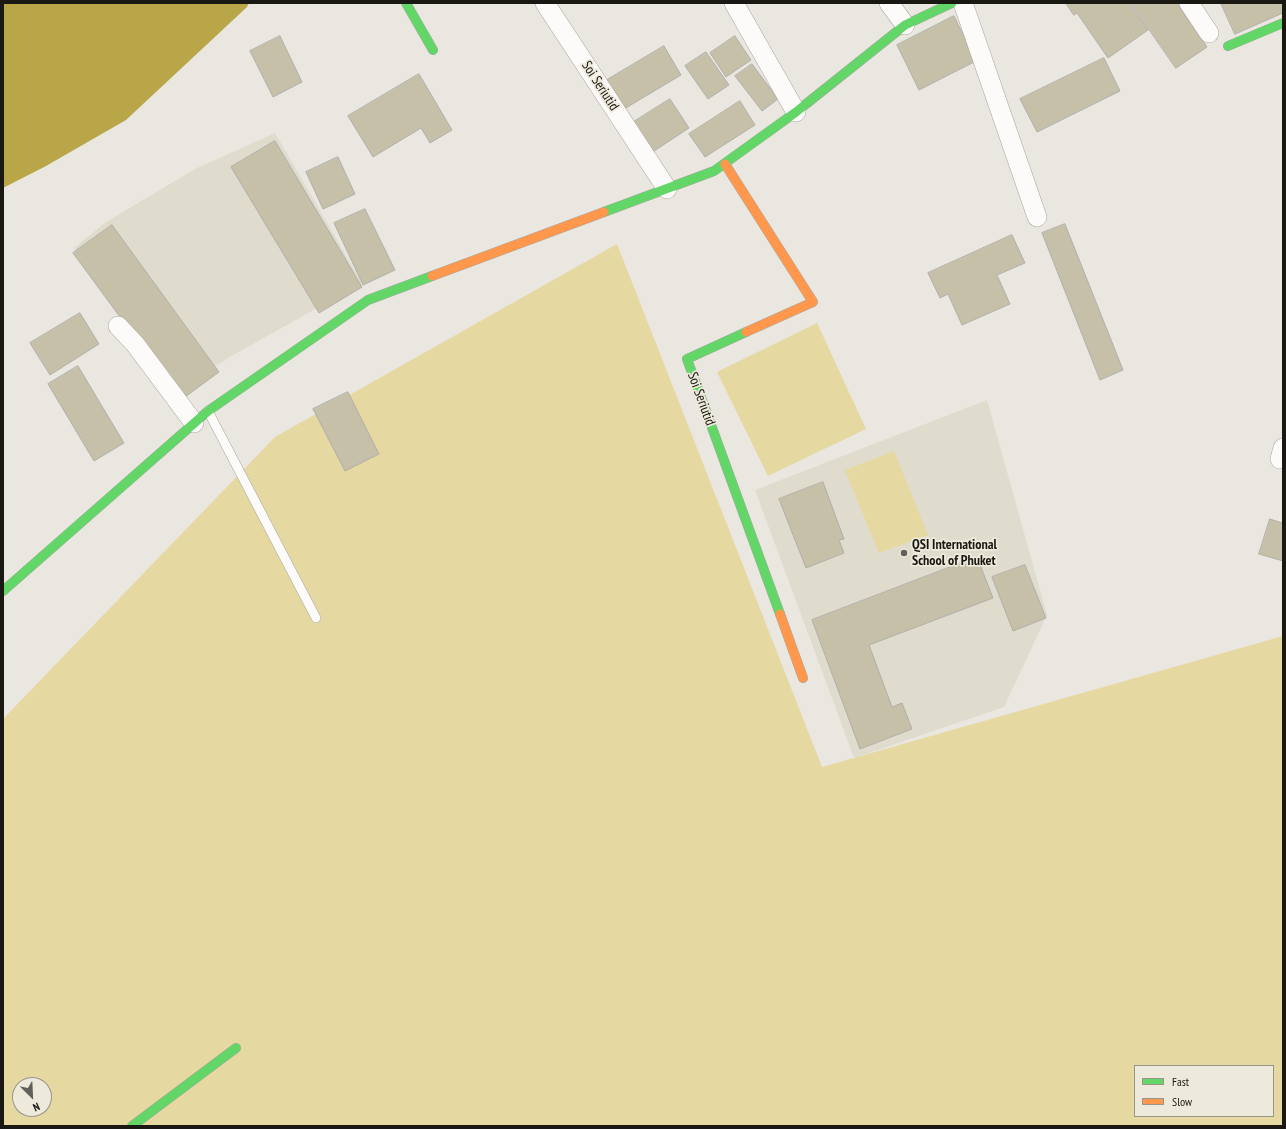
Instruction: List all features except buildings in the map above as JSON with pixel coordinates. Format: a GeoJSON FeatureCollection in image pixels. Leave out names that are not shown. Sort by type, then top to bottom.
{"type":"FeatureCollection","features":[{"type":"Feature","properties":{"kind":"street"},"geometry":{"type":"LineString","coordinates":[[406,3],[433,50]]}},
{"type":"Feature","properties":{"kind":"street","name":"Soi Seriutid"},"geometry":{"type":"LineString","coordinates":[[545,3],[667,189]]}},
{"type":"Feature","properties":{"kind":"street"},"geometry":{"type":"LineString","coordinates":[[734,3],[796,112]]}},
{"type":"Feature","properties":{"kind":"street"},"geometry":{"type":"LineString","coordinates":[[889,3],[905,25]]}},
{"type":"Feature","properties":{"kind":"street"},"geometry":{"type":"LineString","coordinates":[[3,590],[200,417],[368,300],[714,171],[796,112],[905,25],[952,3]]}},
{"type":"Feature","properties":{"kind":"street"},"geometry":{"type":"LineString","coordinates":[[963,3],[1037,217]]}},
{"type":"Feature","properties":{"kind":"street"},"geometry":{"type":"LineString","coordinates":[[1189,3],[1209,33]]}},
{"type":"Feature","properties":{"kind":"street"},"geometry":{"type":"LineString","coordinates":[[1228,46],[1283,23]]}},
{"type":"Feature","properties":{"kind":"street","name":"Soi Seriutid"},"geometry":{"type":"LineString","coordinates":[[725,164],[813,302],[687,359],[803,678]]}},
{"type":"Feature","properties":{"kind":"street"},"geometry":{"type":"LineString","coordinates":[[118,326],[200,417]]}},
{"type":"Feature","properties":{"kind":"street"},"geometry":{"type":"LineString","coordinates":[[132,1126],[236,1048]]}},
{"type":"Feature","properties":{"kind":"lane"},"geometry":{"type":"LineString","coordinates":[[200,417],[316,618]]}},
{"type":"Feature","properties":{"kind":"shaded area"},"geometry":{"type":"Polygon","coordinates":[[[3,3],[249,3],[247,7],[126,120],[46,166],[3,188],[3,3]]]}},
{"type":"Feature","properties":{"kind":"shaded area"},"geometry":{"type":"Polygon","coordinates":[[[275,133],[362,283],[228,358],[181,390],[74,248],[106,222],[195,169],[275,133]]]}},
{"type":"Feature","properties":{"kind":"shaded area"},"geometry":{"type":"Polygon","coordinates":[[[617,244],[822,767],[1283,636],[1283,1126],[3,1126],[3,719],[275,437],[617,244]]]}},
{"type":"Feature","properties":{"kind":"shaded area"},"geometry":{"type":"Polygon","coordinates":[[[817,323],[866,429],[768,476],[717,372],[817,323]]]}},
{"type":"Feature","properties":{"kind":"shaded area","name":"QSI International School of Phuket"},"geometry":{"type":"Polygon","coordinates":[[[987,400],[1047,615],[1004,707],[854,758],[755,490],[987,400]]]}},
{"type":"Feature","properties":{"kind":"shaded area"},"geometry":{"type":"Polygon","coordinates":[[[894,451],[928,535],[879,553],[845,470],[894,451]]]}},
{"type":"Feature","properties":{"kind":"traffic: fast"},"geometry":{"type":"LineString","coordinates":[[406,3],[433,50]]}},
{"type":"Feature","properties":{"kind":"traffic: fast"},"geometry":{"type":"LineString","coordinates":[[604,212],[714,171],[796,112],[905,25],[952,3]]}},
{"type":"Feature","properties":{"kind":"traffic: fast"},"geometry":{"type":"LineString","coordinates":[[1228,46],[1283,23]]}},
{"type":"Feature","properties":{"kind":"traffic: fast"},"geometry":{"type":"LineString","coordinates":[[3,591],[208,411],[368,300],[432,276]]}},
{"type":"Feature","properties":{"kind":"traffic: fast"},"geometry":{"type":"LineString","coordinates":[[746,332],[687,359],[780,614]]}},
{"type":"Feature","properties":{"kind":"traffic: fast"},"geometry":{"type":"LineString","coordinates":[[132,1126],[236,1048]]}},
{"type":"Feature","properties":{"kind":"traffic: slow"},"geometry":{"type":"LineString","coordinates":[[725,164],[813,302],[746,332]]}},
{"type":"Feature","properties":{"kind":"traffic: slow"},"geometry":{"type":"LineString","coordinates":[[432,276],[604,212]]}},
{"type":"Feature","properties":{"kind":"traffic: slow"},"geometry":{"type":"LineString","coordinates":[[780,614],[803,678]]}},
{"type":"Feature","properties":{"kind":"place","name":"QSI International School of Phuket"},"geometry":{"type":"Point","coordinates":[904,553]}}]}
